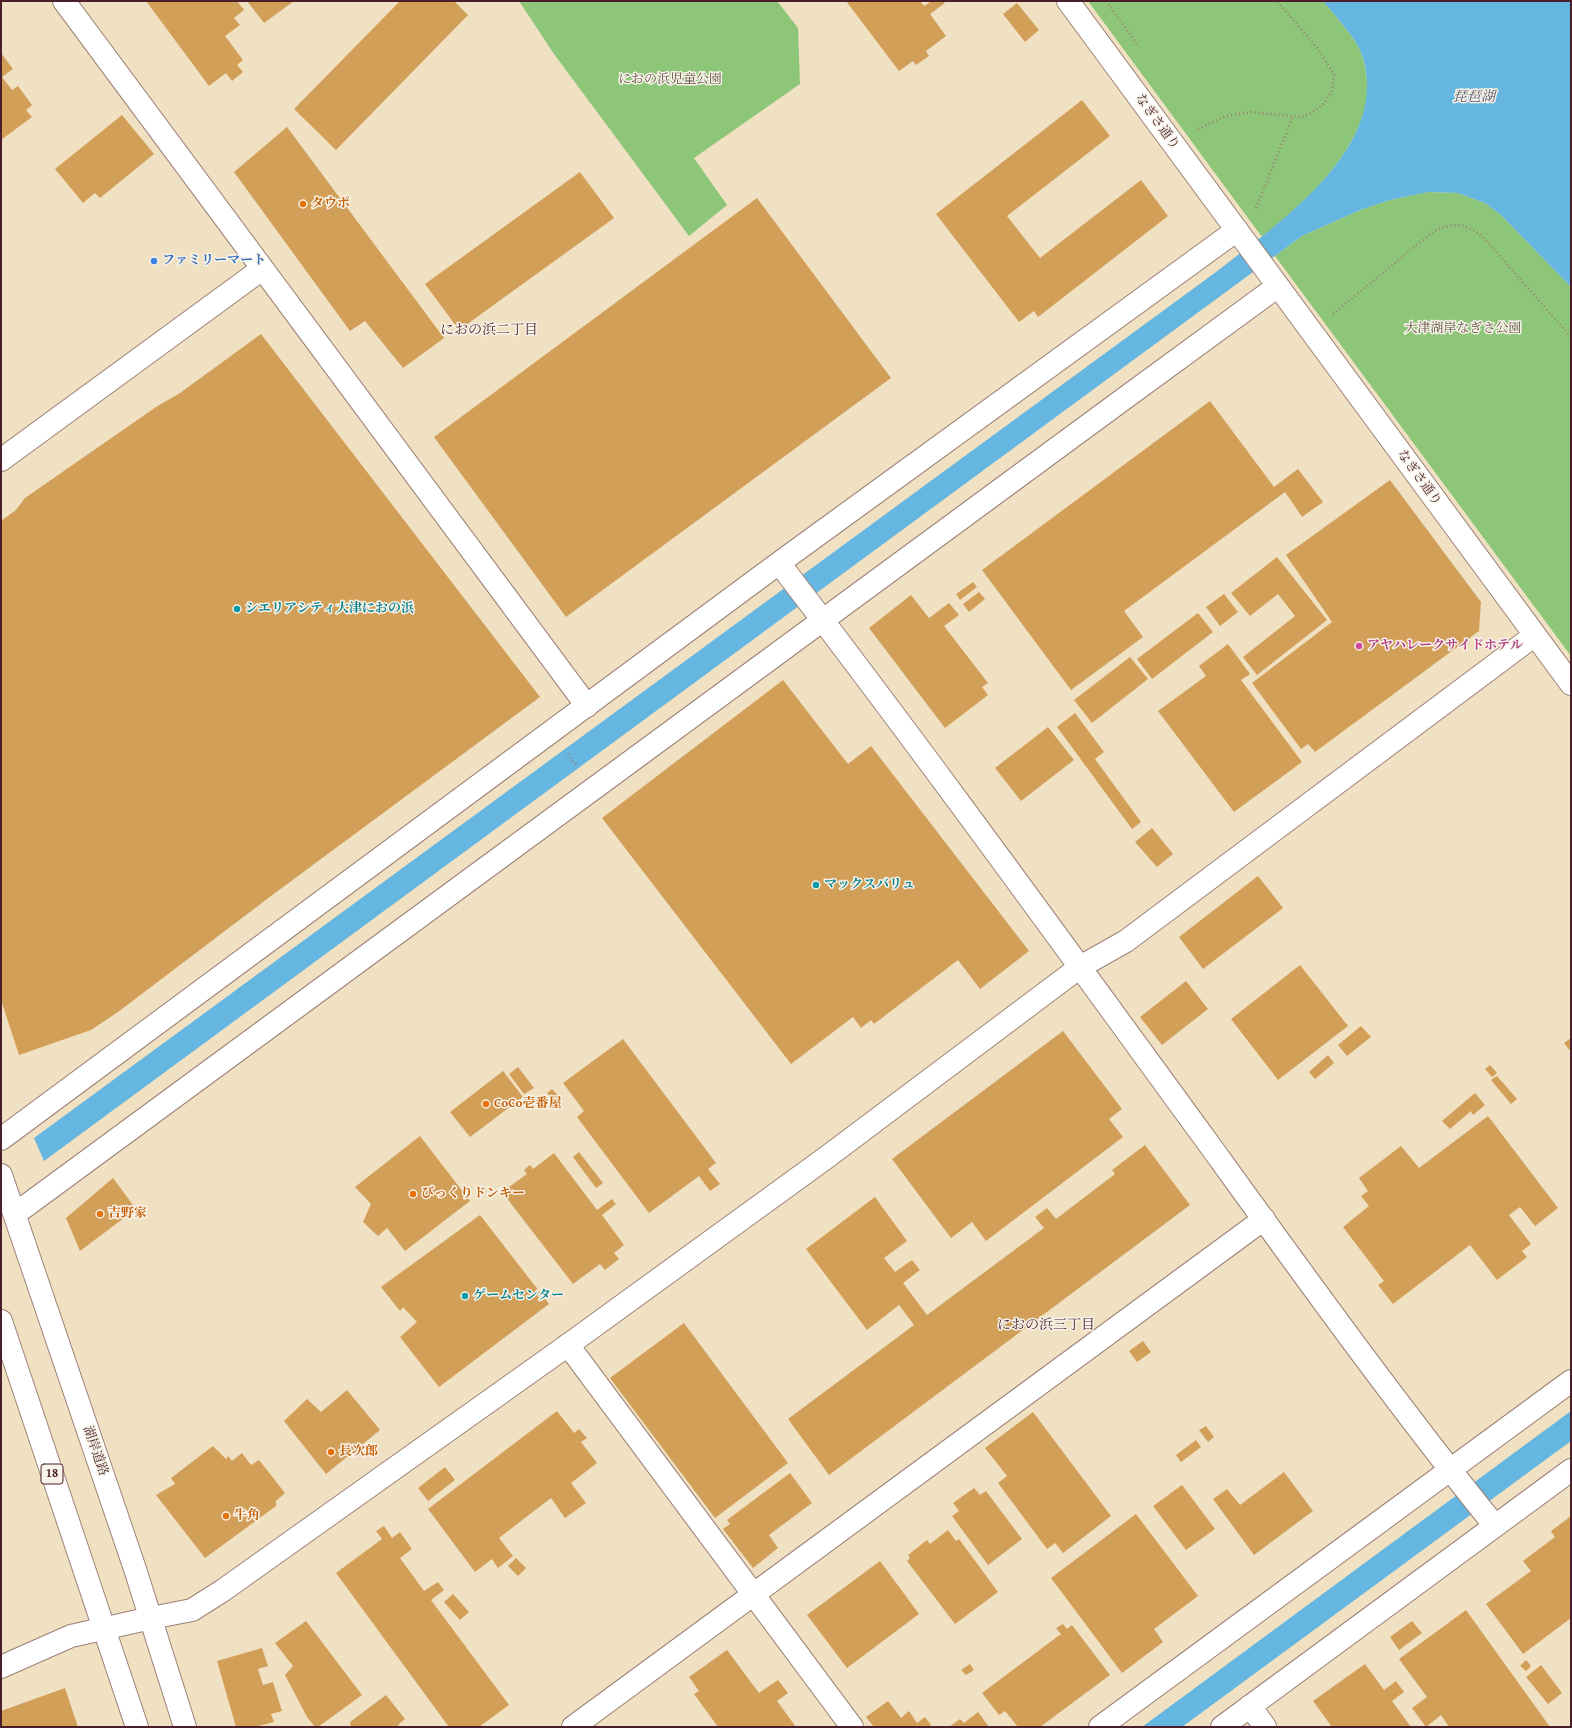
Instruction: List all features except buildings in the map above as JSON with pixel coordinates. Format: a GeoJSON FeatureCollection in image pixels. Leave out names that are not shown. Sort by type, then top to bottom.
{"type":"FeatureCollection","features":[{"type":"Feature","properties":{"kind":"street"},"geometry":{"type":"LineString","coordinates":[[64,1],[588,706]]}},
{"type":"Feature","properties":{"kind":"street","name":"なぎさ通り"},"geometry":{"type":"LineString","coordinates":[[1068,1],[1571,684]]}},
{"type":"Feature","properties":{"kind":"street"},"geometry":{"type":"LineString","coordinates":[[1,1139],[588,706],[785,571],[1242,237]]}},
{"type":"Feature","properties":{"kind":"street"},"geometry":{"type":"LineString","coordinates":[[1,460],[262,269]]}},
{"type":"Feature","properties":{"kind":"street"},"geometry":{"type":"LineString","coordinates":[[14,1214],[816,612],[1273,279]]}},
{"type":"Feature","properties":{"kind":"street"},"geometry":{"type":"LineString","coordinates":[[785,571],[1080,967],[1264,1219],[1456,1477],[1490,1520]]}},
{"type":"Feature","properties":{"kind":"street"},"geometry":{"type":"LineString","coordinates":[[1,1667],[71,1636],[192,1610],[222,1591],[568,1345],[827,1157],[1080,967],[1126,941],[1535,635]]}},
{"type":"Feature","properties":{"kind":"street","name":"湖岸道路"},"geometry":{"type":"LineString","coordinates":[[1,1175],[151,1618],[185,1727]]}},
{"type":"Feature","properties":{"kind":"street"},"geometry":{"type":"LineString","coordinates":[[573,1727],[1264,1219]]}},
{"type":"Feature","properties":{"kind":"street","name":"18"},"geometry":{"type":"LineString","coordinates":[[1,1320],[136,1727]]}},
{"type":"Feature","properties":{"kind":"street"},"geometry":{"type":"LineString","coordinates":[[568,1345],[852,1727]]}},
{"type":"Feature","properties":{"kind":"street"},"geometry":{"type":"LineString","coordinates":[[1100,1727],[1456,1477],[1571,1381]]}},
{"type":"Feature","properties":{"kind":"street"},"geometry":{"type":"LineString","coordinates":[[1222,1727],[1490,1520],[1571,1470]]}},
{"type":"Feature","properties":{"kind":"street"},"geometry":{"type":"LineString","coordinates":[[1250,1706],[1265,1727]]}},
{"type":"Feature","properties":{"kind":"path"},"geometry":{"type":"LineString","coordinates":[[1198,129],[1226,116],[1251,112],[1302,117],[1312,113],[1324,104],[1332,92],[1334,75],[1319,50],[1277,1]]}},
{"type":"Feature","properties":{"kind":"path"},"geometry":{"type":"LineString","coordinates":[[1256,208],[1294,116]]}},
{"type":"Feature","properties":{"kind":"path"},"geometry":{"type":"LineString","coordinates":[[1333,314],[1434,231],[1446,226],[1457,225],[1472,228],[1483,238],[1571,337]]}},
{"type":"Feature","properties":{"kind":"path"},"geometry":{"type":"LineString","coordinates":[[566,752],[579,769]]}},
{"type":"Feature","properties":{"kind":"green space","name":"におの浜児童公園"},"geometry":{"type":"Polygon","coordinates":[[[519,1],[777,1],[798,28],[800,84],[694,158],[727,205],[689,236],[554,54],[519,1]]]}},
{"type":"Feature","properties":{"kind":"green space"},"geometry":{"type":"Polygon","coordinates":[[[1088,1],[1323,1],[1354,40],[1363,58],[1368,94],[1366,106],[1359,126],[1338,162],[1324,179],[1294,210],[1262,237],[1088,1]]]}},
{"type":"Feature","properties":{"kind":"green space","name":"大津湖岸なぎさ公園"},"geometry":{"type":"Polygon","coordinates":[[[1428,192],[1458,193],[1485,203],[1501,215],[1571,287],[1571,656],[1275,256],[1302,236],[1360,210],[1390,200],[1428,192]]]}},
{"type":"Feature","properties":{"kind":"water","name":"琵琶湖"},"geometry":{"type":"Polygon","coordinates":[[[1323,1],[1571,1],[1571,287],[1501,215],[1485,203],[1458,193],[1428,192],[1390,200],[1360,210],[1302,236],[44,1161],[34,1138],[1216,272],[1298,206],[1324,179],[1346,150],[1361,119],[1367,86],[1361,52],[1344,26],[1323,1]]]}},
{"type":"Feature","properties":{"kind":"water"},"geometry":{"type":"Polygon","coordinates":[[[1571,1411],[1571,1441],[1182,1727],[1142,1727],[1571,1411]]]}},
{"type":"Feature","properties":{"kind":"place","name":"タウポ"},"geometry":{"type":"Point","coordinates":[303,204]}},
{"type":"Feature","properties":{"kind":"place","name":"ファミリーマート"},"geometry":{"type":"Point","coordinates":[154,261]}},
{"type":"Feature","properties":{"kind":"place","name":"シエリアシティ大津におの浜"},"geometry":{"type":"Point","coordinates":[237,609]}},
{"type":"Feature","properties":{"kind":"place","name":"アヤハレークサイドホテル"},"geometry":{"type":"Point","coordinates":[1359,646]}},
{"type":"Feature","properties":{"kind":"place","name":"マックスバリュ"},"geometry":{"type":"Point","coordinates":[816,885]}},
{"type":"Feature","properties":{"kind":"place","name":"CoCo壱番屋"},"geometry":{"type":"Point","coordinates":[486,1104]}},
{"type":"Feature","properties":{"kind":"place","name":"びっくりドンキー"},"geometry":{"type":"Point","coordinates":[413,1194]}},
{"type":"Feature","properties":{"kind":"place","name":"吉野家"},"geometry":{"type":"Point","coordinates":[100,1214]}},
{"type":"Feature","properties":{"kind":"place","name":"ゲームセンター"},"geometry":{"type":"Point","coordinates":[465,1296]}},
{"type":"Feature","properties":{"kind":"place","name":"長次郎"},"geometry":{"type":"Point","coordinates":[331,1452]}},
{"type":"Feature","properties":{"kind":"place","name":"牛角"},"geometry":{"type":"Point","coordinates":[226,1516]}},
{"type":"Feature","properties":{"kind":"district","name":"におの浜二丁目"},"geometry":{"type":"Point","coordinates":[489,330]}},
{"type":"Feature","properties":{"kind":"district","name":"におの浜三丁目"},"geometry":{"type":"Point","coordinates":[1046,1325]}}]}
